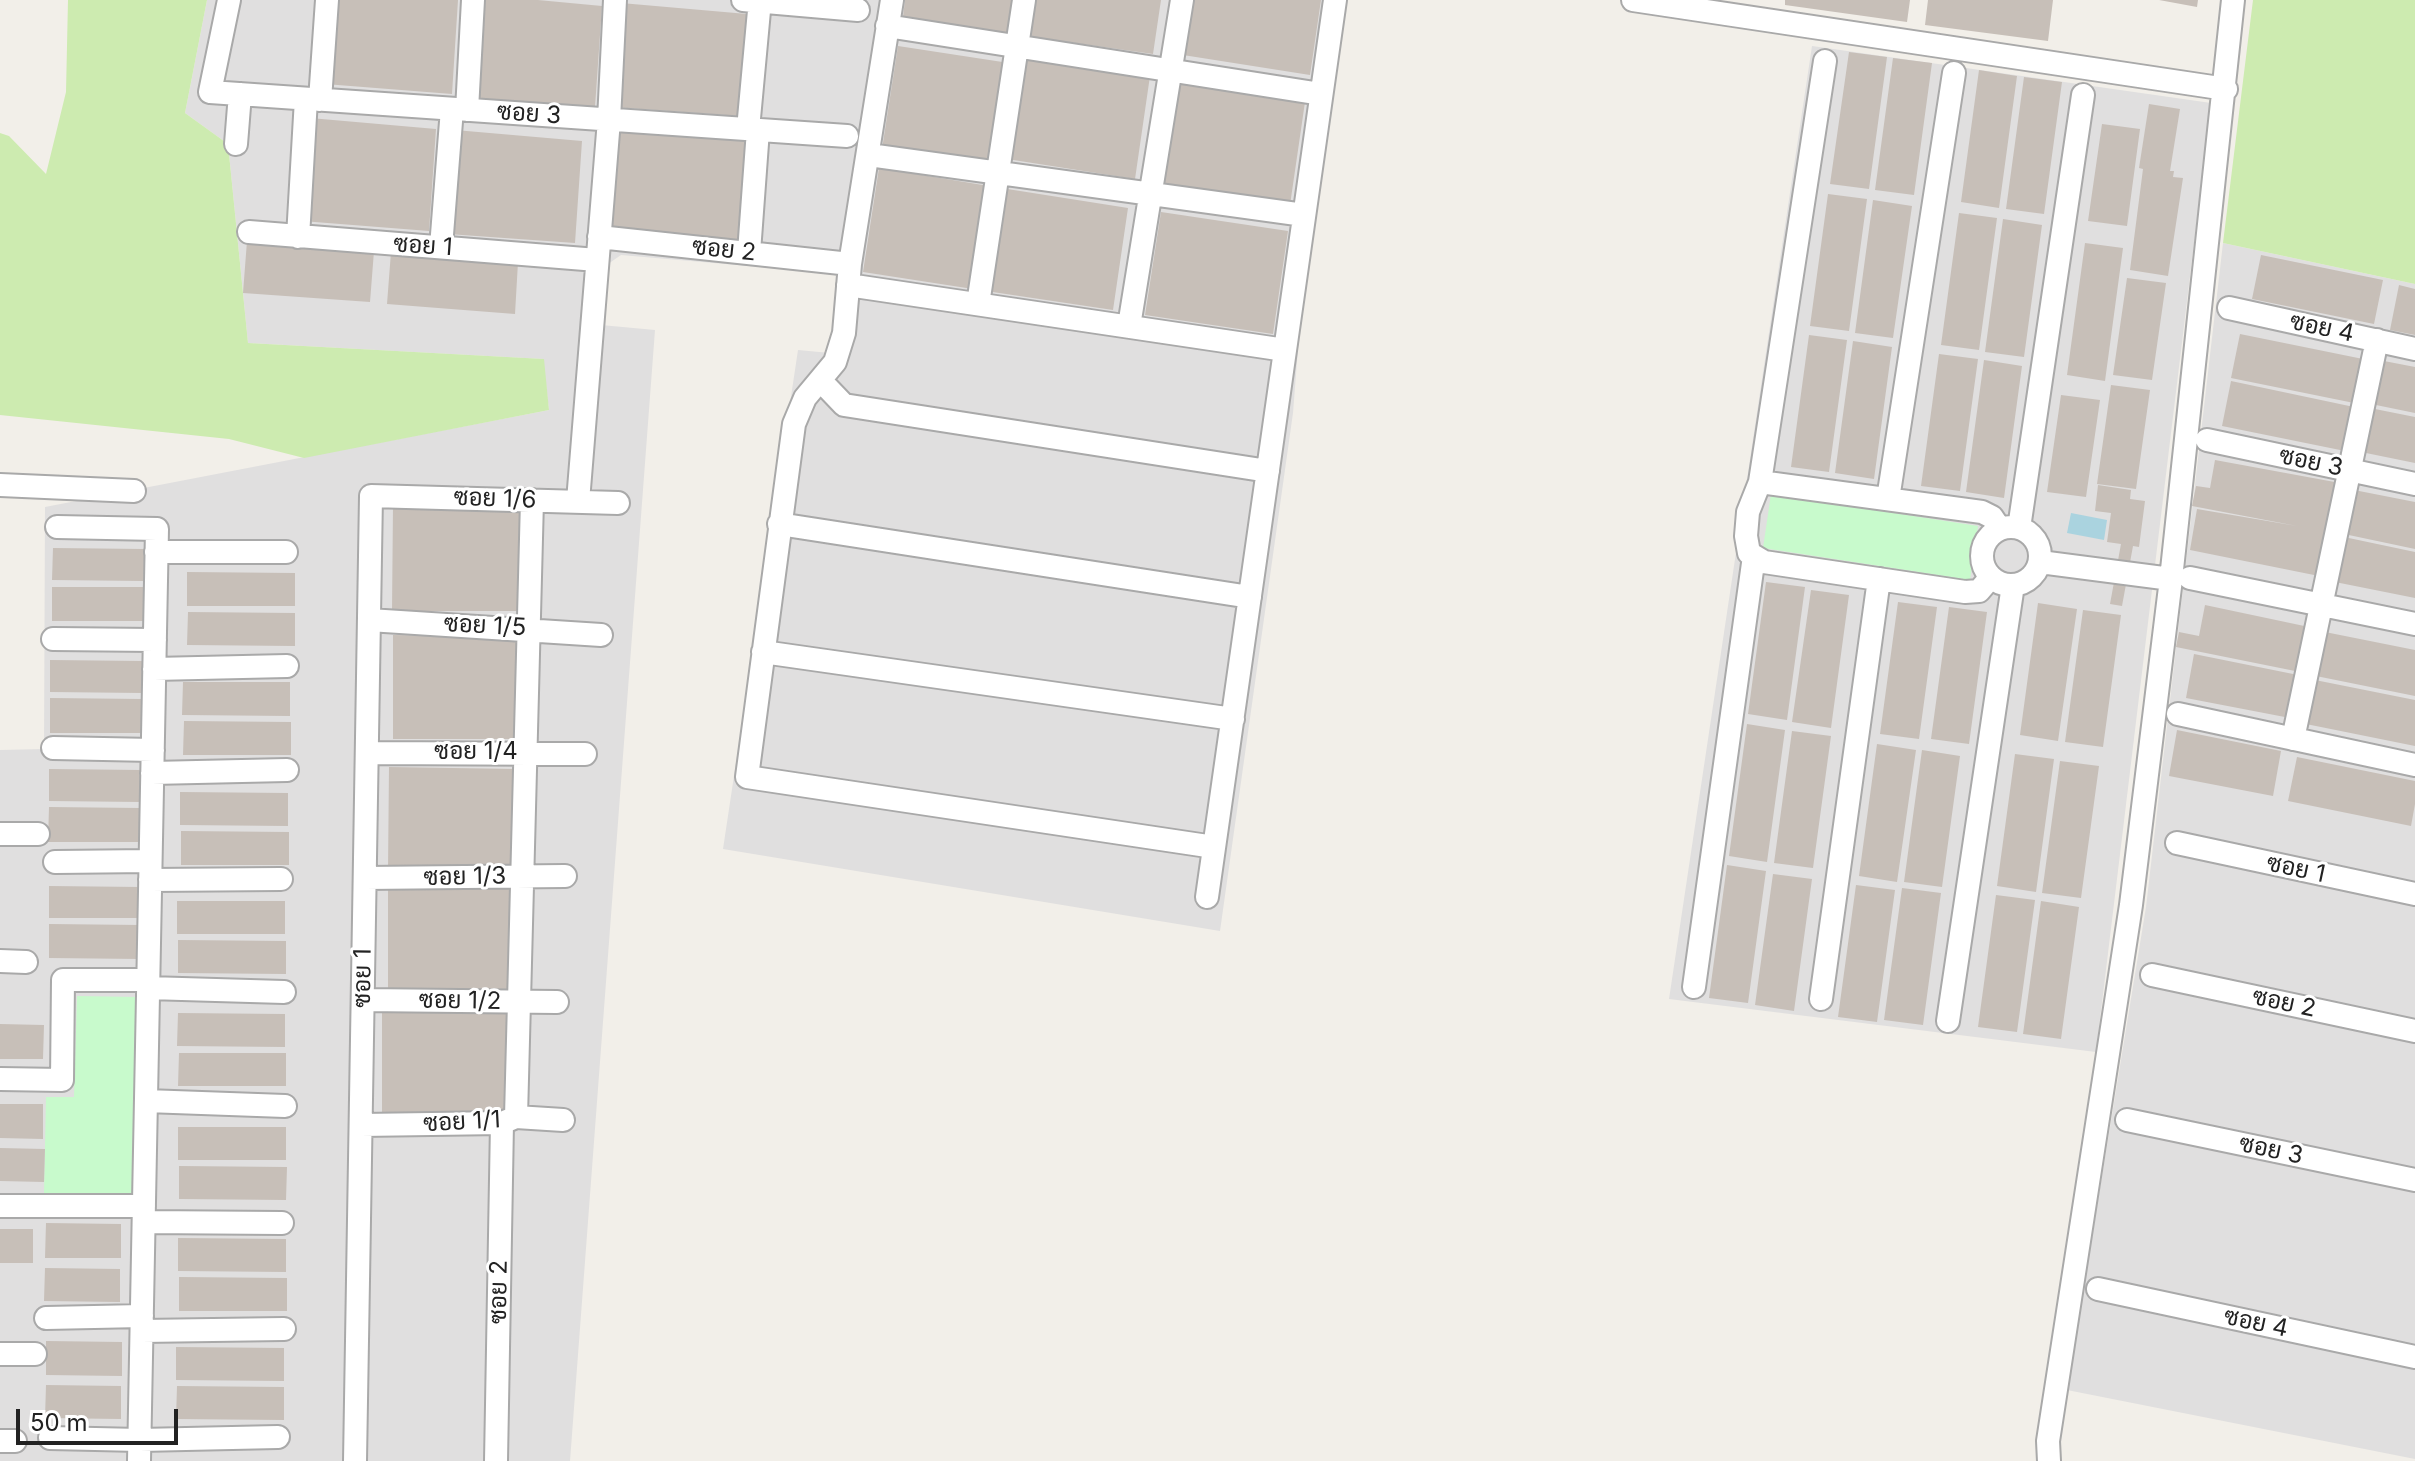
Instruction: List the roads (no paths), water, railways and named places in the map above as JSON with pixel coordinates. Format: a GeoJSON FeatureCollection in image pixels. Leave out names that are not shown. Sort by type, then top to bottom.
{"type":"FeatureCollection","features":[{"type":"Feature","properties":{"kind":"street","name":"ซอย 3"},"geometry":{"type":"LineString","coordinates":[[229,0],[210,92],[847,136]]}},
{"type":"Feature","properties":{"kind":"street"},"geometry":{"type":"LineString","coordinates":[[298,237],[327,0]]}},
{"type":"Feature","properties":{"kind":"street"},"geometry":{"type":"LineString","coordinates":[[441,247],[473,0]]}},
{"type":"Feature","properties":{"kind":"street"},"geometry":{"type":"LineString","coordinates":[[578,501],[609,120],[615,0]]}},
{"type":"Feature","properties":{"kind":"street"},"geometry":{"type":"LineString","coordinates":[[749,252],[754,0],[858,10]]}},
{"type":"Feature","properties":{"kind":"street"},"geometry":{"type":"LineString","coordinates":[[892,0],[849,274],[844,333],[835,362],[805,398],[794,424],[747,777],[1214,847]]}},
{"type":"Feature","properties":{"kind":"street"},"geometry":{"type":"LineString","coordinates":[[978,304],[1024,0]]}},
{"type":"Feature","properties":{"kind":"street"},"geometry":{"type":"LineString","coordinates":[[1129,326],[1182,0]]}},
{"type":"Feature","properties":{"kind":"street"},"geometry":{"type":"LineString","coordinates":[[1207,897],[1335,0]]}},
{"type":"Feature","properties":{"kind":"street"},"geometry":{"type":"LineString","coordinates":[[1633,0],[2226,89]]}},
{"type":"Feature","properties":{"kind":"street"},"geometry":{"type":"LineString","coordinates":[[2049,1461],[2048,1441],[2181,578],[2233,0]]}},
{"type":"Feature","properties":{"kind":"street"},"geometry":{"type":"LineString","coordinates":[[887,26],[1321,94]]}},
{"type":"Feature","properties":{"kind":"street"},"geometry":{"type":"LineString","coordinates":[[1825,61],[1760,482],[1748,512],[1746,536],[1749,553],[1764,562],[1965,592],[1979,591],[1991,577]]}},
{"type":"Feature","properties":{"kind":"street"},"geometry":{"type":"LineString","coordinates":[[1888,499],[1954,73]]}},
{"type":"Feature","properties":{"kind":"street"},"geometry":{"type":"LineString","coordinates":[[236,144],[240,94]]}},
{"type":"Feature","properties":{"kind":"street"},"geometry":{"type":"LineString","coordinates":[[2010,529],[2083,95]]}},
{"type":"Feature","properties":{"kind":"street"},"geometry":{"type":"LineString","coordinates":[[869,155],[1304,215]]}},
{"type":"Feature","properties":{"kind":"street","name":"ซอย 1"},"geometry":{"type":"LineString","coordinates":[[249,232],[441,247],[598,249]]}},
{"type":"Feature","properties":{"kind":"street","name":"ซอย 2"},"geometry":{"type":"LineString","coordinates":[[598,249],[749,252],[978,304],[1285,350]]}},
{"type":"Feature","properties":{"kind":"street","name":"ซอย 4"},"geometry":{"type":"LineString","coordinates":[[2229,308],[2415,349]]}},
{"type":"Feature","properties":{"kind":"street"},"geometry":{"type":"LineString","coordinates":[[2293,739],[2377,340]]}},
{"type":"Feature","properties":{"kind":"street"},"geometry":{"type":"LineString","coordinates":[[821,381],[844,405],[1268,471]]}},
{"type":"Feature","properties":{"kind":"street","name":"ซอย 3"},"geometry":{"type":"LineString","coordinates":[[2207,440],[2415,484]]}},
{"type":"Feature","properties":{"kind":"street"},"geometry":{"type":"LineString","coordinates":[[1760,482],[1982,512],[2010,529],[2035,539],[2039,548],[2040,562],[2033,575],[2026,582],[2013,585],[1998,583],[1982,560],[1986,542],[2010,529]]}},
{"type":"Feature","properties":{"kind":"street"},"geometry":{"type":"LineString","coordinates":[[0,485],[134,491]]}},
{"type":"Feature","properties":{"kind":"street","name":"ซอย 1"},"geometry":{"type":"LineString","coordinates":[[355,1461],[371,496]]}},
{"type":"Feature","properties":{"kind":"street","name":"ซอย 1/6"},"geometry":{"type":"LineString","coordinates":[[371,496],[618,503]]}},
{"type":"Feature","properties":{"kind":"street","name":"ซอย 2"},"geometry":{"type":"LineString","coordinates":[[496,1461],[509,1120],[519,1002],[532,500]]}},
{"type":"Feature","properties":{"kind":"street"},"geometry":{"type":"LineString","coordinates":[[779,524],[1250,597]]}},
{"type":"Feature","properties":{"kind":"street"},"geometry":{"type":"LineString","coordinates":[[57,527],[157,529],[139,1450]]}},
{"type":"Feature","properties":{"kind":"street"},"geometry":{"type":"LineString","coordinates":[[156,552],[286,552]]}},
{"type":"Feature","properties":{"kind":"street"},"geometry":{"type":"LineString","coordinates":[[1694,987],[1754,556]]}},
{"type":"Feature","properties":{"kind":"street"},"geometry":{"type":"LineString","coordinates":[[2040,562],[2181,578],[2415,624]]}},
{"type":"Feature","properties":{"kind":"street"},"geometry":{"type":"LineString","coordinates":[[1821,999],[1879,579]]}},
{"type":"Feature","properties":{"kind":"street"},"geometry":{"type":"LineString","coordinates":[[1948,1021],[2013,585]]}},
{"type":"Feature","properties":{"kind":"street","name":"ซอย 1/5"},"geometry":{"type":"LineString","coordinates":[[369,620],[601,635]]}},
{"type":"Feature","properties":{"kind":"street"},"geometry":{"type":"LineString","coordinates":[[53,639],[155,640]]}},
{"type":"Feature","properties":{"kind":"street"},"geometry":{"type":"LineString","coordinates":[[763,652],[1233,719]]}},
{"type":"Feature","properties":{"kind":"street"},"geometry":{"type":"LineString","coordinates":[[154,669],[287,666]]}},
{"type":"Feature","properties":{"kind":"street"},"geometry":{"type":"LineString","coordinates":[[2178,714],[2415,765]]}},
{"type":"Feature","properties":{"kind":"street"},"geometry":{"type":"LineString","coordinates":[[53,748],[153,750]]}},
{"type":"Feature","properties":{"kind":"street","name":"ซอย 1/4"},"geometry":{"type":"LineString","coordinates":[[367,753],[585,754]]}},
{"type":"Feature","properties":{"kind":"street"},"geometry":{"type":"LineString","coordinates":[[152,773],[287,770]]}},
{"type":"Feature","properties":{"kind":"street"},"geometry":{"type":"LineString","coordinates":[[0,834],[38,834]]}},
{"type":"Feature","properties":{"kind":"street","name":"ซอย 1"},"geometry":{"type":"LineString","coordinates":[[2177,843],[2415,894]]}},
{"type":"Feature","properties":{"kind":"street"},"geometry":{"type":"LineString","coordinates":[[55,862],[281,879]]}},
{"type":"Feature","properties":{"kind":"street","name":"ซอย 1/3"},"geometry":{"type":"LineString","coordinates":[[365,878],[565,876]]}},
{"type":"Feature","properties":{"kind":"street"},"geometry":{"type":"LineString","coordinates":[[0,961],[26,962]]}},
{"type":"Feature","properties":{"kind":"street","name":"ซอย 2"},"geometry":{"type":"LineString","coordinates":[[2152,975],[2415,1031]]}},
{"type":"Feature","properties":{"kind":"street"},"geometry":{"type":"LineString","coordinates":[[0,1079],[62,1080],[63,980],[284,992]]}},
{"type":"Feature","properties":{"kind":"street","name":"ซอย 1/2"},"geometry":{"type":"LineString","coordinates":[[363,1000],[557,1002]]}},
{"type":"Feature","properties":{"kind":"street"},"geometry":{"type":"LineString","coordinates":[[146,1101],[285,1106]]}},
{"type":"Feature","properties":{"kind":"street","name":"ซอย 1/1"},"geometry":{"type":"LineString","coordinates":[[361,1125],[563,1120]]}},
{"type":"Feature","properties":{"kind":"street","name":"ซอย 3"},"geometry":{"type":"LineString","coordinates":[[2127,1120],[2415,1180]]}},
{"type":"Feature","properties":{"kind":"street"},"geometry":{"type":"LineString","coordinates":[[0,1206],[282,1223]]}},
{"type":"Feature","properties":{"kind":"street","name":"ซอย 4"},"geometry":{"type":"LineString","coordinates":[[2098,1289],[2415,1357]]}},
{"type":"Feature","properties":{"kind":"street"},"geometry":{"type":"LineString","coordinates":[[46,1318],[284,1329]]}},
{"type":"Feature","properties":{"kind":"street"},"geometry":{"type":"LineString","coordinates":[[0,1354],[35,1354]]}},
{"type":"Feature","properties":{"kind":"street"},"geometry":{"type":"LineString","coordinates":[[50,1438],[139,1450],[278,1437]]}},
{"type":"Feature","properties":{"kind":"water"},"geometry":{"type":"Polygon","coordinates":[[[2071,513],[2107,520],[2104,540],[2067,533],[2071,513]]]}}]}
